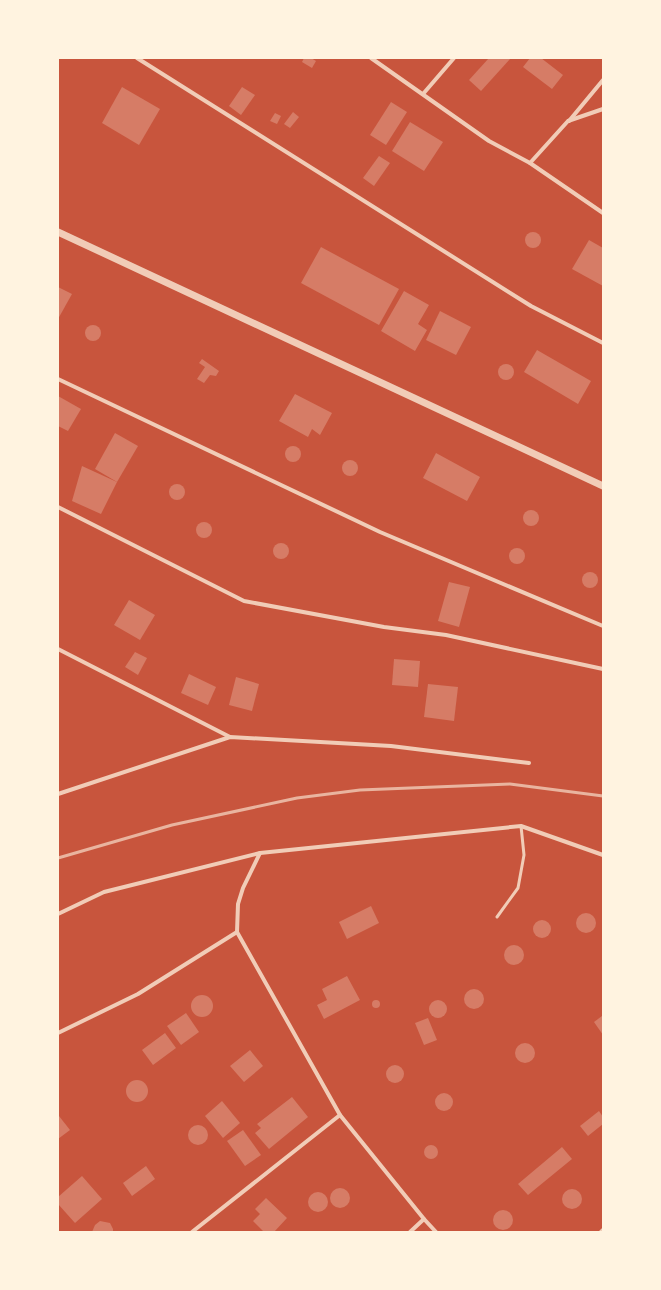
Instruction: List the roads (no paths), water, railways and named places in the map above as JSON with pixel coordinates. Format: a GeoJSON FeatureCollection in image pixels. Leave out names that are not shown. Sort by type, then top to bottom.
{"type":"FeatureCollection","features":[{"type":"Feature","properties":{"kind":"street"},"geometry":{"type":"LineString","coordinates":[[137,58],[531,306],[603,343]]}},
{"type":"Feature","properties":{"kind":"street"},"geometry":{"type":"LineString","coordinates":[[371,58],[489,141],[530,163],[603,213]]}},
{"type":"Feature","properties":{"kind":"street"},"geometry":{"type":"LineString","coordinates":[[423,94],[454,58]]}},
{"type":"Feature","properties":{"kind":"street"},"geometry":{"type":"LineString","coordinates":[[530,163],[603,80]]}},
{"type":"Feature","properties":{"kind":"street"},"geometry":{"type":"LineString","coordinates":[[568,121],[603,109]]}},
{"type":"Feature","properties":{"kind":"street"},"geometry":{"type":"LineString","coordinates":[[58,232],[603,486]]}},
{"type":"Feature","properties":{"kind":"street"},"geometry":{"type":"LineString","coordinates":[[58,379],[380,532],[603,626]]}},
{"type":"Feature","properties":{"kind":"street"},"geometry":{"type":"LineString","coordinates":[[58,507],[244,601],[384,627],[446,635],[603,669]]}},
{"type":"Feature","properties":{"kind":"street"},"geometry":{"type":"LineString","coordinates":[[58,649],[230,737]]}},
{"type":"Feature","properties":{"kind":"street"},"geometry":{"type":"LineString","coordinates":[[58,794],[230,737],[391,746],[529,763]]}},
{"type":"Feature","properties":{"kind":"street"},"geometry":{"type":"LineString","coordinates":[[58,914],[104,892],[260,853],[521,826],[603,855]]}},
{"type":"Feature","properties":{"kind":"street"},"geometry":{"type":"LineString","coordinates":[[260,853],[243,888],[238,904],[237,932],[340,1115],[436,1232]]}},
{"type":"Feature","properties":{"kind":"street"},"geometry":{"type":"LineString","coordinates":[[58,1033],[138,994],[237,932]]}},
{"type":"Feature","properties":{"kind":"street"},"geometry":{"type":"LineString","coordinates":[[192,1232],[340,1115]]}},
{"type":"Feature","properties":{"kind":"street"},"geometry":{"type":"LineString","coordinates":[[410,1232],[424,1219]]}},
{"type":"Feature","properties":{"kind":"lane"},"geometry":{"type":"LineString","coordinates":[[497,917],[518,888],[524,856],[521,826]]}},
{"type":"Feature","properties":{"kind":"railway"},"geometry":{"type":"LineString","coordinates":[[58,858],[172,825],[297,798],[360,790],[510,784],[603,796]]}}]}
